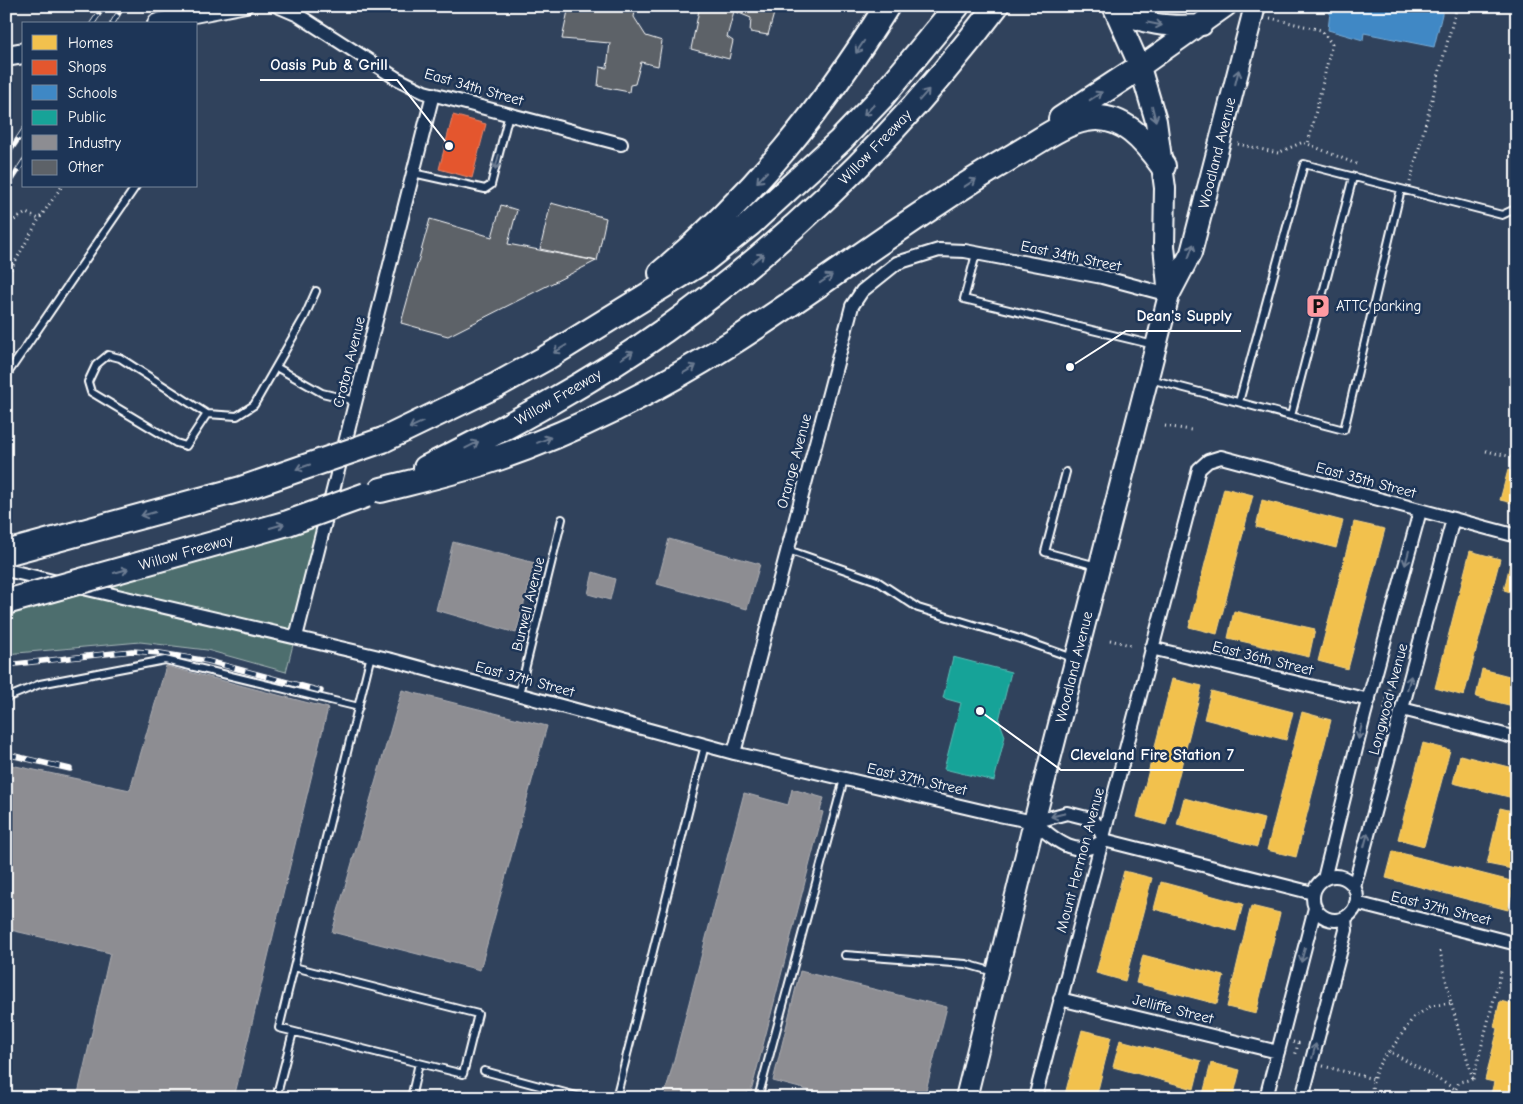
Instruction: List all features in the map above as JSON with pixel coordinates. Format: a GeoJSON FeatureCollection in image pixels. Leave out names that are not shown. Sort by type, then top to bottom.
{"type":"FeatureCollection","features":[{"type":"Feature","properties":{"kind":"highway"},"geometry":{"type":"LineString","coordinates":[[601,323],[685,252],[731,210],[771,167],[838,80],[886,6]]}},
{"type":"Feature","properties":{"kind":"highway","name":"Willow Freeway"},"geometry":{"type":"LineString","coordinates":[[6,553],[241,489],[383,440],[497,385],[705,260],[795,184],[840,141],[881,98],[957,6]]}},
{"type":"Feature","properties":{"kind":"highway","name":"Willow Freeway"},"geometry":{"type":"LineString","coordinates":[[6,602],[288,523],[374,492],[521,419],[600,372],[665,330],[761,256],[851,174],[940,77],[996,6]]}},
{"type":"Feature","properties":{"kind":"highway"},"geometry":{"type":"LineString","coordinates":[[374,492],[485,462],[521,449],[585,423],[677,377],[734,342],[999,165],[1052,125],[1140,67]]}},
{"type":"Feature","properties":{"kind":"highway"},"geometry":{"type":"LineString","coordinates":[[999,165],[1068,125],[1096,118],[1113,121],[1129,129],[1147,144],[1163,166]]}},
{"type":"Feature","properties":{"kind":"main road"},"geometry":{"type":"LineString","coordinates":[[1113,6],[1128,16],[1152,24],[1202,25]]}},
{"type":"Feature","properties":{"kind":"main road","name":"Woodland Avenue"},"geometry":{"type":"LineString","coordinates":[[1113,6],[1140,67],[1156,121],[1163,166],[1166,210],[1164,246],[1170,295]]}},
{"type":"Feature","properties":{"kind":"main road"},"geometry":{"type":"LineString","coordinates":[[1140,67],[1202,25],[1226,6]]}},
{"type":"Feature","properties":{"kind":"main road","name":"Woodland Avenue"},"geometry":{"type":"LineString","coordinates":[[966,1098],[1034,822],[1170,295],[1192,253],[1262,12]]}},
{"type":"Feature","properties":{"kind":"main road"},"geometry":{"type":"LineString","coordinates":[[6,56],[22,53]]}},
{"type":"Feature","properties":{"kind":"street"},"geometry":{"type":"LineString","coordinates":[[176,19],[246,6]]}},
{"type":"Feature","properties":{"kind":"street","name":"East 34th Street"},"geometry":{"type":"LineString","coordinates":[[277,6],[298,15],[406,84],[434,94],[622,144]]}},
{"type":"Feature","properties":{"kind":"street","name":"Croton Avenue"},"geometry":{"type":"LineString","coordinates":[[296,637],[434,94]]}},
{"type":"Feature","properties":{"kind":"street","name":"Orange Avenue"},"geometry":{"type":"LineString","coordinates":[[734,753],[852,306],[862,291],[897,263],[939,250],[971,253]]}},
{"type":"Feature","properties":{"kind":"street","name":"East 34th Street"},"geometry":{"type":"LineString","coordinates":[[971,253],[1102,277],[1170,295]]}},
{"type":"Feature","properties":{"kind":"street","name":"East 35th Street"},"geometry":{"type":"LineString","coordinates":[[1208,461],[1221,458],[1517,536]]}},
{"type":"Feature","properties":{"kind":"street","name":"Mount Hermon Avenue"},"geometry":{"type":"LineString","coordinates":[[1035,1098],[1104,840],[1151,648],[1198,469],[1208,461]]}},
{"type":"Feature","properties":{"kind":"street","name":"Longwood Avenue"},"geometry":{"type":"LineString","coordinates":[[1324,879],[1368,700],[1420,511]]}},
{"type":"Feature","properties":{"kind":"street","name":"Longwood Avenue"},"geometry":{"type":"LineString","coordinates":[[1354,887],[1453,519]]}},
{"type":"Feature","properties":{"kind":"street","name":"East 37th Street"},"geometry":{"type":"LineString","coordinates":[[6,570],[371,655],[734,753],[1034,822],[1059,843],[1086,850],[1104,840],[1098,826],[1091,819],[1067,813],[1034,822]]}},
{"type":"Feature","properties":{"kind":"street","name":"East 36th Street"},"geometry":{"type":"LineString","coordinates":[[1151,648],[1368,700]]}},
{"type":"Feature","properties":{"kind":"street"},"geometry":{"type":"LineString","coordinates":[[1402,710],[1517,738]]}},
{"type":"Feature","properties":{"kind":"street"},"geometry":{"type":"LineString","coordinates":[[1104,840],[1314,893]]}},
{"type":"Feature","properties":{"kind":"street"},"geometry":{"type":"LineString","coordinates":[[1266,1098],[1315,908],[1314,893],[1324,879],[1337,876],[1354,887],[1356,903],[1354,909],[1345,918],[1331,920],[1325,918],[1315,908]]}},
{"type":"Feature","properties":{"kind":"street","name":"East 37th Street"},"geometry":{"type":"LineString","coordinates":[[1356,903],[1517,944]]}},
{"type":"Feature","properties":{"kind":"street"},"geometry":{"type":"LineString","coordinates":[[1302,1098],[1346,930],[1345,918]]}},
{"type":"Feature","properties":{"kind":"street","name":"Jelliffe Street"},"geometry":{"type":"LineString","coordinates":[[1060,999],[1278,1052]]}},
{"type":"Feature","properties":{"kind":"lane"},"geometry":{"type":"LineString","coordinates":[[413,173],[485,189],[491,185],[509,114]]}},
{"type":"Feature","properties":{"kind":"lane"},"geometry":{"type":"LineString","coordinates":[[1239,402],[1304,164],[1502,215],[1517,208]]}},
{"type":"Feature","properties":{"kind":"lane"},"geometry":{"type":"LineString","coordinates":[[1292,416],[1353,177]]}},
{"type":"Feature","properties":{"kind":"lane"},"geometry":{"type":"LineString","coordinates":[[6,376],[135,188]]}},
{"type":"Feature","properties":{"kind":"lane"},"geometry":{"type":"LineString","coordinates":[[1149,379],[1344,430],[1405,190]]}},
{"type":"Feature","properties":{"kind":"lane"},"geometry":{"type":"LineString","coordinates":[[971,253],[964,299],[1157,346]]}},
{"type":"Feature","properties":{"kind":"lane"},"geometry":{"type":"LineString","coordinates":[[207,414],[186,446],[176,443],[91,392],[88,382],[96,365],[108,355],[120,358],[207,414],[238,416],[254,405],[305,316],[316,290]]}},
{"type":"Feature","properties":{"kind":"lane"},"geometry":{"type":"LineString","coordinates":[[276,367],[322,393],[356,401]]}},
{"type":"Feature","properties":{"kind":"lane"},"geometry":{"type":"LineString","coordinates":[[1066,472],[1045,552],[1100,567]]}},
{"type":"Feature","properties":{"kind":"lane","name":"Burwell Avenue"},"geometry":{"type":"LineString","coordinates":[[519,694],[562,519]]}},
{"type":"Feature","properties":{"kind":"lane"},"geometry":{"type":"LineString","coordinates":[[788,550],[877,581],[918,608],[1020,639],[1076,660]]}},
{"type":"Feature","properties":{"kind":"lane"},"geometry":{"type":"LineString","coordinates":[[294,967],[478,1014],[464,1074],[279,1028],[294,967],[359,707],[371,655]]}},
{"type":"Feature","properties":{"kind":"lane"},"geometry":{"type":"LineString","coordinates":[[6,698],[40,684],[166,660],[359,707]]}},
{"type":"Feature","properties":{"kind":"lane"},"geometry":{"type":"LineString","coordinates":[[616,1098],[706,745]]}},
{"type":"Feature","properties":{"kind":"lane"},"geometry":{"type":"LineString","coordinates":[[758,1098],[844,779]]}},
{"type":"Feature","properties":{"kind":"lane"},"geometry":{"type":"LineString","coordinates":[[845,955],[966,964],[998,972]]}},
{"type":"Feature","properties":{"kind":"lane"},"geometry":{"type":"LineString","coordinates":[[276,1098],[293,1032]]}},
{"type":"Feature","properties":{"kind":"lane"},"geometry":{"type":"LineString","coordinates":[[411,1098],[419,1063]]}},
{"type":"Feature","properties":{"kind":"lane"},"geometry":{"type":"LineString","coordinates":[[484,1071],[584,1098]]}},
{"type":"Feature","properties":{"kind":"path"},"geometry":{"type":"LineString","coordinates":[[1405,190],[1457,6]]}},
{"type":"Feature","properties":{"kind":"path"},"geometry":{"type":"LineString","coordinates":[[1262,12],[1321,30],[1332,44],[1308,144]]}},
{"type":"Feature","properties":{"kind":"path"},"geometry":{"type":"LineString","coordinates":[[6,278],[39,219],[61,188]]}},
{"type":"Feature","properties":{"kind":"path"},"geometry":{"type":"LineString","coordinates":[[6,225],[26,214],[39,219]]}},
{"type":"Feature","properties":{"kind":"path"},"geometry":{"type":"LineString","coordinates":[[1165,426],[1191,430]]}},
{"type":"Feature","properties":{"kind":"path"},"geometry":{"type":"LineString","coordinates":[[1486,451],[1517,458]]}},
{"type":"Feature","properties":{"kind":"path"},"geometry":{"type":"LineString","coordinates":[[1110,640],[1134,646]]}},
{"type":"Feature","properties":{"kind":"path"},"geometry":{"type":"LineString","coordinates":[[1380,685],[1398,687]]}},
{"type":"Feature","properties":{"kind":"path"},"geometry":{"type":"LineString","coordinates":[[1382,719],[1390,686]]}},
{"type":"Feature","properties":{"kind":"path"},"geometry":{"type":"LineString","coordinates":[[1440,951],[1451,1003],[1473,1079]]}},
{"type":"Feature","properties":{"kind":"path"},"geometry":{"type":"LineString","coordinates":[[1473,1079],[1502,968]]}},
{"type":"Feature","properties":{"kind":"path"},"geometry":{"type":"LineString","coordinates":[[1372,1098],[1373,1079],[1381,1061],[1413,1018],[1431,1006],[1451,1003]]}},
{"type":"Feature","properties":{"kind":"path"},"geometry":{"type":"LineString","coordinates":[[1390,1051],[1455,1089]]}},
{"type":"Feature","properties":{"kind":"path"},"geometry":{"type":"LineString","coordinates":[[1321,1066],[1373,1079]]}},
{"type":"Feature","properties":{"kind":"path"},"geometry":{"type":"LineString","coordinates":[[1452,1098],[1460,1082],[1473,1079]]}},
{"type":"Feature","properties":{"kind":"green space"},"geometry":{"type":"Polygon","coordinates":[[[327,511],[286,672],[207,650],[140,642],[6,654],[6,602],[327,511]]]}},
{"type":"Feature","properties":{"kind":"building: Homes"},"geometry":{"type":"Polygon","coordinates":[[[1508,470],[1517,473],[1517,504],[1500,500],[1508,470]]]}},
{"type":"Feature","properties":{"kind":"building: Homes"},"geometry":{"type":"Polygon","coordinates":[[[1224,488],[1253,495],[1217,634],[1189,627],[1224,488]]]}},
{"type":"Feature","properties":{"kind":"building: Homes"},"geometry":{"type":"Polygon","coordinates":[[[1262,500],[1343,521],[1336,548],[1256,527],[1262,500]]]}},
{"type":"Feature","properties":{"kind":"building: Homes"},"geometry":{"type":"Polygon","coordinates":[[[1354,522],[1385,529],[1348,669],[1318,661],[1354,522]]]}},
{"type":"Feature","properties":{"kind":"building: Homes"},"geometry":{"type":"Polygon","coordinates":[[[1470,551],[1500,559],[1464,696],[1435,688],[1470,551]]]}},
{"type":"Feature","properties":{"kind":"building: Homes"},"geometry":{"type":"Polygon","coordinates":[[[1510,564],[1517,566],[1517,594],[1504,590],[1510,564]]]}},
{"type":"Feature","properties":{"kind":"building: Homes"},"geometry":{"type":"Polygon","coordinates":[[[1234,611],[1315,629],[1309,657],[1228,638],[1234,611]]]}},
{"type":"Feature","properties":{"kind":"building: Homes"},"geometry":{"type":"Polygon","coordinates":[[[1482,669],[1517,678],[1517,707],[1476,697],[1482,669]]]}},
{"type":"Feature","properties":{"kind":"building: Homes"},"geometry":{"type":"Polygon","coordinates":[[[1172,679],[1202,686],[1166,825],[1137,817],[1172,679]]]}},
{"type":"Feature","properties":{"kind":"building: Homes"},"geometry":{"type":"Polygon","coordinates":[[[1211,691],[1293,712],[1286,740],[1204,719],[1211,691]]]}},
{"type":"Feature","properties":{"kind":"building: Homes"},"geometry":{"type":"Polygon","coordinates":[[[1302,712],[1331,720],[1296,857],[1267,850],[1302,712]]]}},
{"type":"Feature","properties":{"kind":"building: Homes"},"geometry":{"type":"Polygon","coordinates":[[[1423,743],[1450,750],[1424,846],[1398,839],[1423,743]]]}},
{"type":"Feature","properties":{"kind":"building: Homes"},"geometry":{"type":"Polygon","coordinates":[[[1460,755],[1517,769],[1517,799],[1453,783],[1460,755]]]}},
{"type":"Feature","properties":{"kind":"building: Homes"},"geometry":{"type":"Polygon","coordinates":[[[1184,798],[1264,819],[1257,847],[1177,825],[1184,798]]]}},
{"type":"Feature","properties":{"kind":"building: Homes"},"geometry":{"type":"Polygon","coordinates":[[[1500,808],[1517,812],[1517,870],[1487,864],[1500,808]]]}},
{"type":"Feature","properties":{"kind":"building: Homes"},"geometry":{"type":"Polygon","coordinates":[[[1393,851],[1515,882],[1508,910],[1386,878],[1393,851]]]}},
{"type":"Feature","properties":{"kind":"building: Homes"},"geometry":{"type":"Polygon","coordinates":[[[1124,871],[1152,878],[1125,981],[1096,973],[1124,871]]]}},
{"type":"Feature","properties":{"kind":"building: Homes"},"geometry":{"type":"Polygon","coordinates":[[[1161,882],[1243,904],[1236,931],[1154,909],[1161,882]]]}},
{"type":"Feature","properties":{"kind":"building: Homes"},"geometry":{"type":"Polygon","coordinates":[[[1251,906],[1280,913],[1256,1014],[1227,1007],[1251,906]]]}},
{"type":"Feature","properties":{"kind":"building: Homes"},"geometry":{"type":"Polygon","coordinates":[[[1143,955],[1224,976],[1217,1004],[1136,983],[1143,955]]]}},
{"type":"Feature","properties":{"kind":"building: Homes"},"geometry":{"type":"Polygon","coordinates":[[[1500,1001],[1517,1005],[1517,1098],[1490,1098],[1494,1082],[1485,1080],[1498,1029],[1494,1027],[1500,1001]]]}},
{"type":"Feature","properties":{"kind":"building: Homes"},"geometry":{"type":"Polygon","coordinates":[[[1082,1030],[1111,1037],[1096,1098],[1064,1098],[1082,1030]]]}},
{"type":"Feature","properties":{"kind":"building: Homes"},"geometry":{"type":"Polygon","coordinates":[[[1120,1040],[1201,1061],[1194,1089],[1113,1067],[1120,1040]]]}},
{"type":"Feature","properties":{"kind":"building: Homes"},"geometry":{"type":"Polygon","coordinates":[[[1211,1063],[1240,1070],[1233,1098],[1202,1098],[1211,1063]]]}},
{"type":"Feature","properties":{"kind":"building: Shops"},"geometry":{"type":"Polygon","coordinates":[[[453,115],[486,124],[472,178],[439,169],[453,115]]]}},
{"type":"Feature","properties":{"kind":"building: Schools"},"geometry":{"type":"Polygon","coordinates":[[[1308,6],[1444,6],[1434,47],[1364,33],[1363,40],[1328,30],[1330,12],[1308,6]]]}},
{"type":"Feature","properties":{"kind":"building: Public"},"geometry":{"type":"Polygon","coordinates":[[[953,657],[1011,672],[999,720],[1005,736],[994,781],[944,769],[961,703],[943,698],[953,657]]]}},
{"type":"Feature","properties":{"kind":"building: Industry"},"geometry":{"type":"Polygon","coordinates":[[[669,539],[760,564],[747,609],[657,584],[669,539]]]}},
{"type":"Feature","properties":{"kind":"building: Industry"},"geometry":{"type":"Polygon","coordinates":[[[453,542],[535,563],[516,633],[436,610],[453,542]]]}},
{"type":"Feature","properties":{"kind":"building: Industry"},"geometry":{"type":"Polygon","coordinates":[[[593,572],[615,579],[610,600],[588,594],[593,572]]]}},
{"type":"Feature","properties":{"kind":"building: Industry"},"geometry":{"type":"Polygon","coordinates":[[[166,666],[328,708],[234,1098],[77,1098],[110,953],[6,929],[6,764],[130,790],[166,666]]]}},
{"type":"Feature","properties":{"kind":"building: Industry"},"geometry":{"type":"Polygon","coordinates":[[[402,690],[547,726],[480,970],[332,932],[402,690]]]}},
{"type":"Feature","properties":{"kind":"building: Industry"},"geometry":{"type":"Polygon","coordinates":[[[792,789],[824,798],[820,811],[823,812],[751,1092],[748,1091],[746,1098],[664,1098],[744,793],[788,805],[792,789]]]}},
{"type":"Feature","properties":{"kind":"building: Industry"},"geometry":{"type":"Polygon","coordinates":[[[800,971],[947,1007],[924,1098],[838,1098],[773,1081],[800,971]]]}},
{"type":"Feature","properties":{"kind":"building: Other"},"geometry":{"type":"Polygon","coordinates":[[[569,6],[598,6],[611,10],[612,6],[636,6],[634,17],[646,36],[662,41],[658,66],[641,62],[635,84],[630,85],[629,92],[598,86],[600,67],[607,68],[610,43],[562,39],[569,6]]]}},
{"type":"Feature","properties":{"kind":"building: Other"},"geometry":{"type":"Polygon","coordinates":[[[681,6],[776,6],[768,35],[750,32],[751,18],[734,11],[727,37],[733,41],[729,59],[691,49],[699,10],[681,6]]]}},
{"type":"Feature","properties":{"kind":"building: Other"},"geometry":{"type":"Polygon","coordinates":[[[551,203],[606,218],[597,261],[540,249],[551,203]]]}},
{"type":"Feature","properties":{"kind":"building: Other"},"geometry":{"type":"Polygon","coordinates":[[[501,205],[517,210],[508,244],[596,261],[448,336],[401,323],[430,219],[492,237],[501,205]]]}},
{"type":"Feature","properties":{"kind":"railway"},"geometry":{"type":"LineString","coordinates":[[93,22],[104,6]]}},
{"type":"Feature","properties":{"kind":"railway"},"geometry":{"type":"LineString","coordinates":[[113,22],[123,6]]}},
{"type":"Feature","properties":{"kind":"railway"},"geometry":{"type":"LineString","coordinates":[[6,157],[22,133]]}},
{"type":"Feature","properties":{"kind":"railway"},"geometry":{"type":"LineString","coordinates":[[6,189],[22,164]]}},
{"type":"Feature","properties":{"kind":"railway"},"geometry":{"type":"LineString","coordinates":[[6,665],[132,651],[160,653],[208,661],[321,691]]}},
{"type":"Feature","properties":{"kind":"railway"},"geometry":{"type":"LineString","coordinates":[[6,754],[70,769]]}},
{"type":"Feature","properties":{"kind":"place","name":"Oasis Pub & Grill"},"geometry":{"type":"Point","coordinates":[449,146]}},
{"type":"Feature","properties":{"kind":"place","name":"ATTC parking"},"geometry":{"type":"Point","coordinates":[1318,306]}},
{"type":"Feature","properties":{"kind":"place","name":"Dean's Supply"},"geometry":{"type":"Point","coordinates":[1070,367]}},
{"type":"Feature","properties":{"kind":"place","name":"Cleveland Fire Station 7"},"geometry":{"type":"Point","coordinates":[980,711]}}]}
